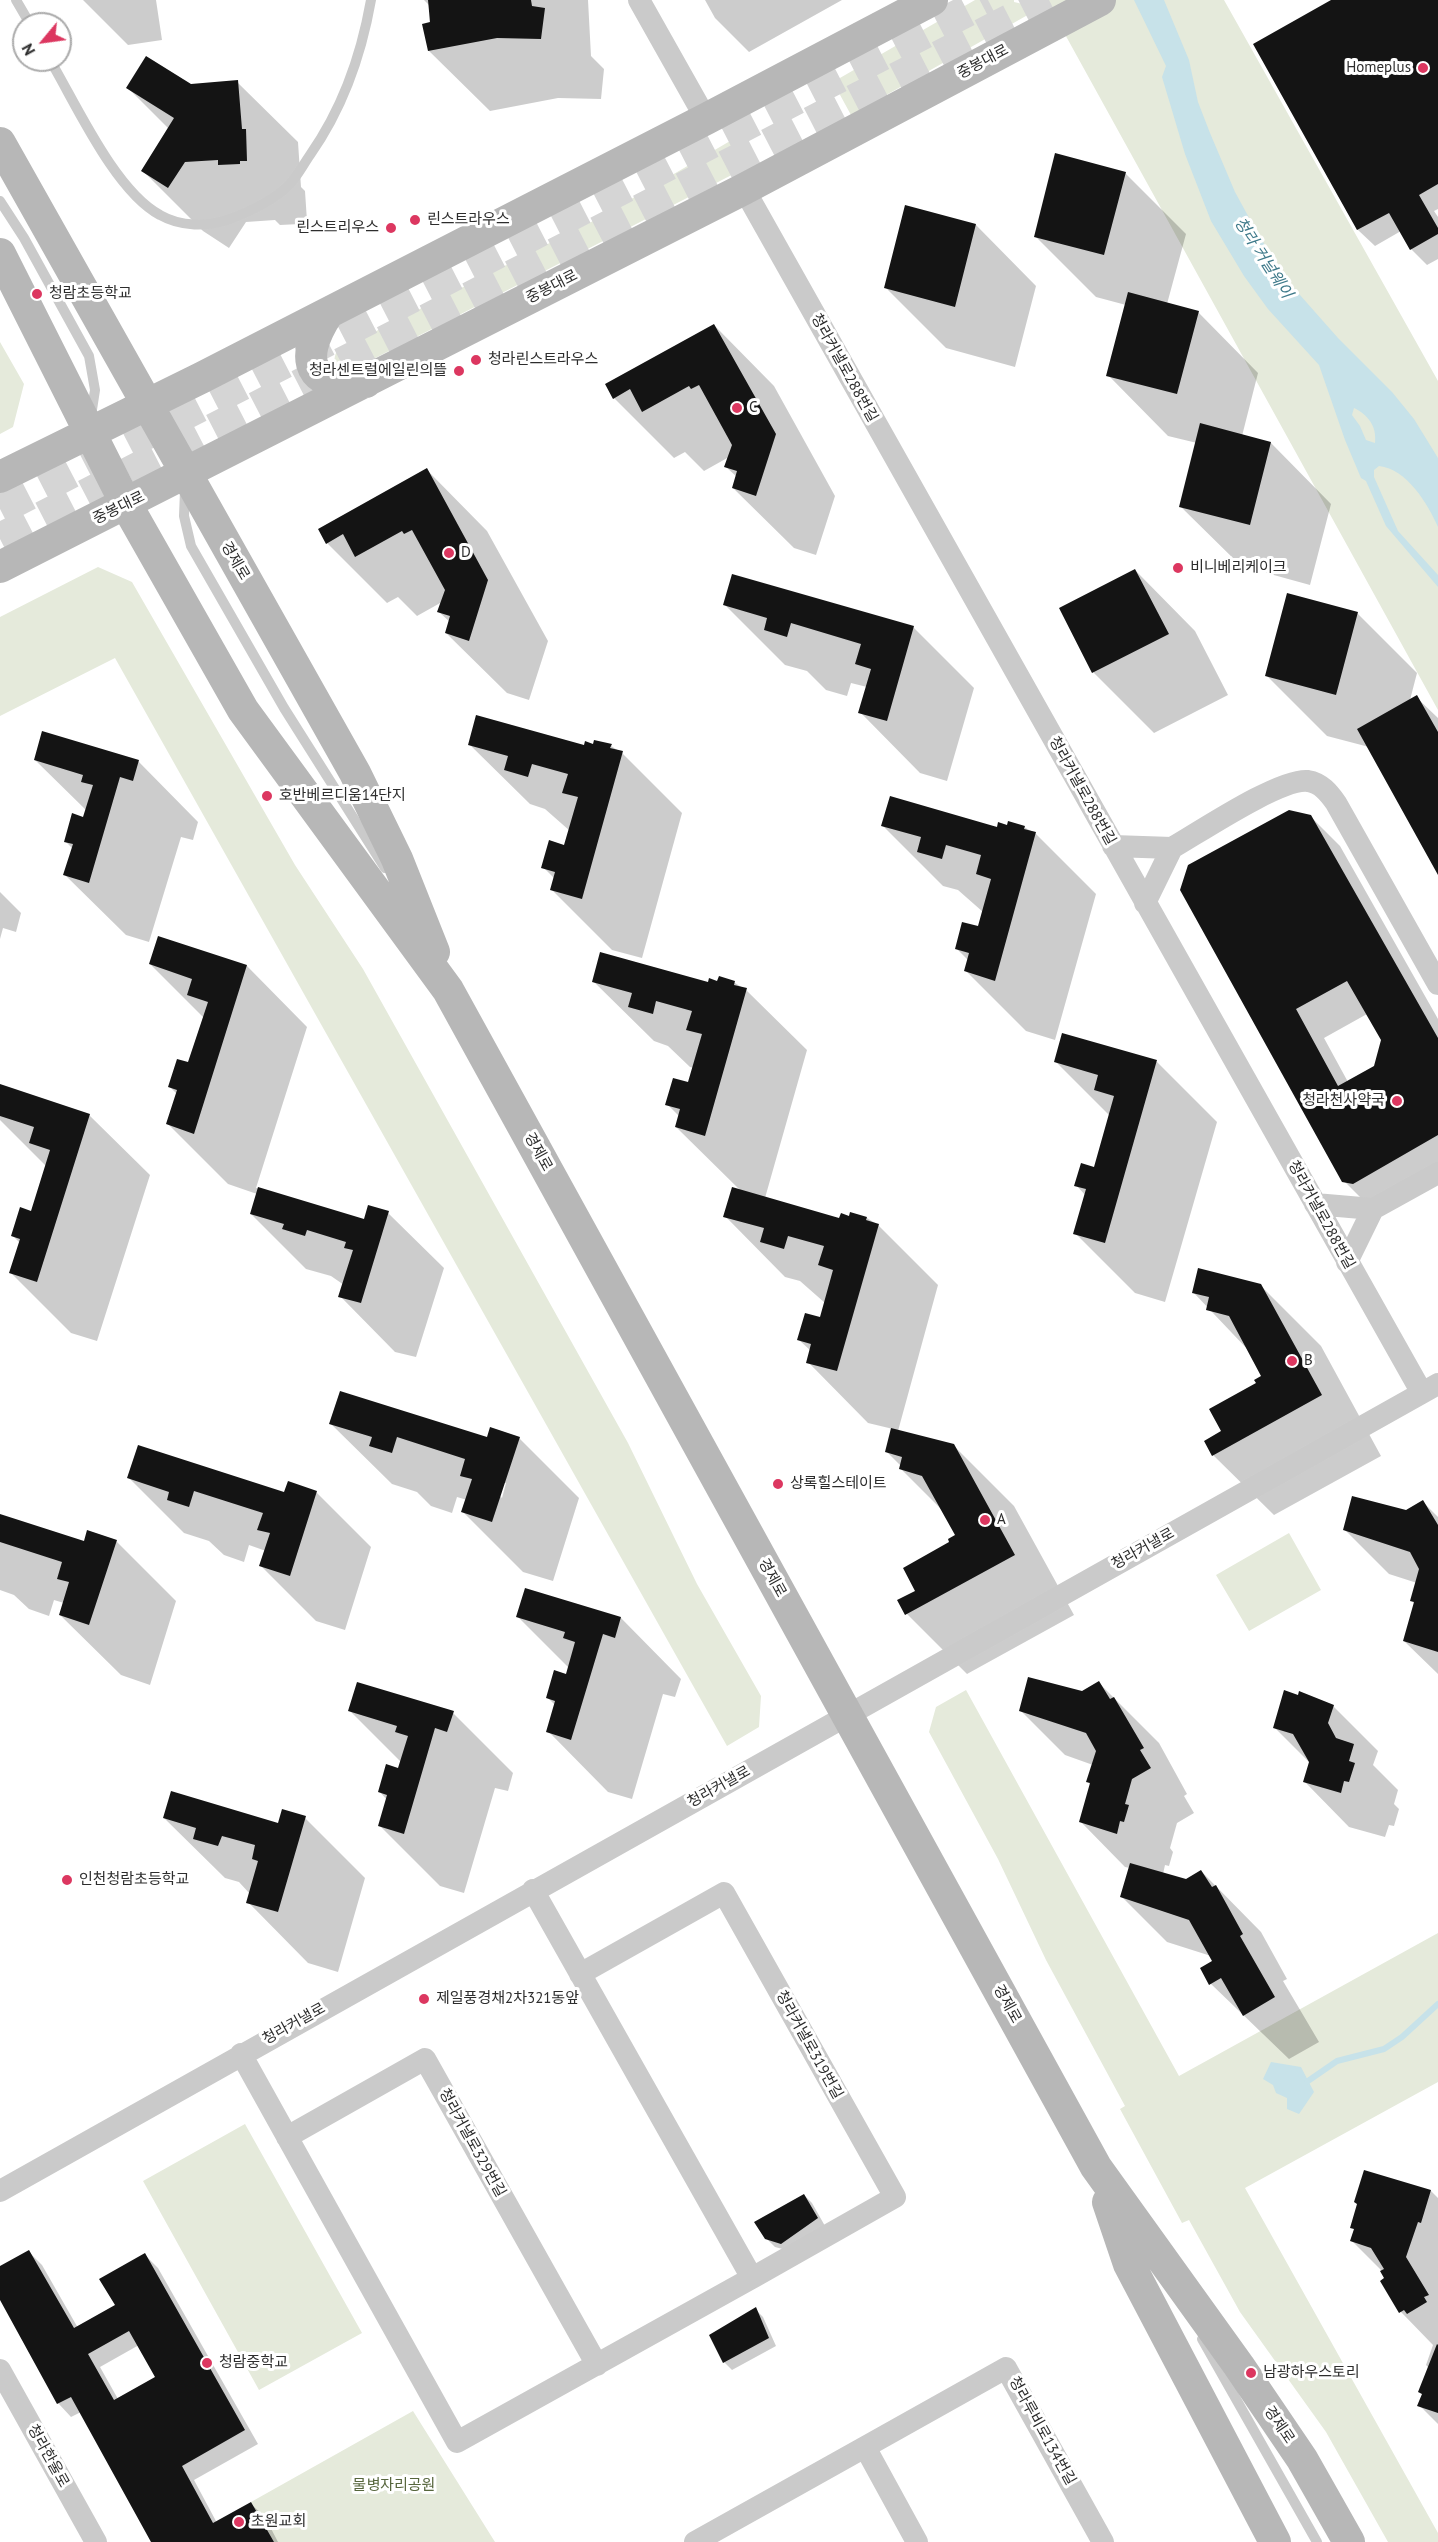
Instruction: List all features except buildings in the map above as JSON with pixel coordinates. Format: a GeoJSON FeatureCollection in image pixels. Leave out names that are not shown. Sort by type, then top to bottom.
{"type":"FeatureCollection","features":[{"type":"Feature","properties":{"kind":"main road"},"geometry":{"type":"LineString","coordinates":[[0,477],[328,313],[932,0]]}},
{"type":"Feature","properties":{"kind":"main road","name":"중봉대로"},"geometry":{"type":"LineString","coordinates":[[0,567],[186,475],[744,189],[1100,0]]}},
{"type":"Feature","properties":{"kind":"main road","name":"경제로"},"geometry":{"type":"LineString","coordinates":[[0,143],[355,773],[397,860],[429,936],[448,990]]}},
{"type":"Feature","properties":{"kind":"main road","name":"경제로"},"geometry":{"type":"LineString","coordinates":[[0,254],[126,504],[243,710],[448,990],[1096,2167],[1239,2366],[1289,2440],[1349,2542]]}},
{"type":"Feature","properties":{"kind":"main road"},"geometry":{"type":"LineString","coordinates":[[328,313],[314,334],[311,350],[314,366],[323,378],[342,382],[367,382]]}},
{"type":"Feature","properties":{"kind":"main road","name":"경제로"},"geometry":{"type":"LineString","coordinates":[[1096,2167],[1129,2264],[1275,2542]]}},
{"type":"Feature","properties":{"kind":"street"},"geometry":{"type":"LineString","coordinates":[[639,0],[706,119]]}},
{"type":"Feature","properties":{"kind":"street","name":"청라커낼로288번길"},"geometry":{"type":"LineString","coordinates":[[744,189],[1347,1262],[1430,1389]]}},
{"type":"Feature","properties":{"kind":"street"},"geometry":{"type":"LineString","coordinates":[[1113,846],[1173,848],[1286,784],[1308,782],[1318,784],[1336,803],[1438,984]]}},
{"type":"Feature","properties":{"kind":"street"},"geometry":{"type":"LineString","coordinates":[[1145,903],[1173,848]]}},
{"type":"Feature","properties":{"kind":"street"},"geometry":{"type":"LineString","coordinates":[[1315,1204],[1373,1209],[1438,1173]]}},
{"type":"Feature","properties":{"kind":"street"},"geometry":{"type":"LineString","coordinates":[[1347,1262],[1373,1209]]}},
{"type":"Feature","properties":{"kind":"street","name":"청라커낼로"},"geometry":{"type":"LineString","coordinates":[[0,2191],[533,1890],[1430,1389]]}},
{"type":"Feature","properties":{"kind":"street"},"geometry":{"type":"LineString","coordinates":[[533,1890],[752,2278]]}},
{"type":"Feature","properties":{"kind":"street","name":"청라커낼로319번길"},"geometry":{"type":"LineString","coordinates":[[580,1974],[724,1893],[895,2197],[597,2365]]}},
{"type":"Feature","properties":{"kind":"street"},"geometry":{"type":"LineString","coordinates":[[241,2054],[458,2442],[597,2365]]}},
{"type":"Feature","properties":{"kind":"street","name":"청라커낼로329번길"},"geometry":{"type":"LineString","coordinates":[[287,2137],[425,2059],[597,2365]]}},
{"type":"Feature","properties":{"kind":"street","name":"청라루비로134번길"},"geometry":{"type":"LineString","coordinates":[[704,2540],[1006,2368],[1103,2542]]}},
{"type":"Feature","properties":{"kind":"street","name":"청라한울로"},"geometry":{"type":"LineString","coordinates":[[0,2371],[96,2542]]}},
{"type":"Feature","properties":{"kind":"street"},"geometry":{"type":"LineString","coordinates":[[865,2447],[917,2542]]}},
{"type":"Feature","properties":{"kind":"lane"},"geometry":{"type":"LineString","coordinates":[[57,72],[119,175],[137,198],[158,214],[171,220],[202,225],[223,222],[244,214],[279,194],[291,184],[334,118],[356,67],[371,0]]}},
{"type":"Feature","properties":{"kind":"lane"},"geometry":{"type":"LineString","coordinates":[[0,201],[24,238],[89,356],[95,390],[88,432]]}},
{"type":"Feature","properties":{"kind":"lane"},"geometry":{"type":"LineString","coordinates":[[1141,2231],[1192,2322]]}},
{"type":"Feature","properties":{"kind":"lane"},"geometry":{"type":"LineString","coordinates":[[1198,2332],[1317,2542]]}},
{"type":"Feature","properties":{"kind":"green space"},"geometry":{"type":"Polygon","coordinates":[[[975,0],[1014,0],[1014,2],[1040,8],[851,115],[833,82],[975,0]]]}},
{"type":"Feature","properties":{"kind":"green space"},"geometry":{"type":"Polygon","coordinates":[[[1046,0],[1224,0],[1438,381],[1438,710],[1046,0]]]}},
{"type":"Feature","properties":{"kind":"green space"},"geometry":{"type":"Polygon","coordinates":[[[742,134],[757,162],[350,371],[337,368],[335,359],[337,351],[597,219],[742,134]]]}},
{"type":"Feature","properties":{"kind":"green space"},"geometry":{"type":"Polygon","coordinates":[[[0,342],[24,384],[13,427],[0,434],[0,342]]]}},
{"type":"Feature","properties":{"kind":"green space"},"geometry":{"type":"Polygon","coordinates":[[[98,567],[132,582],[295,865],[363,969],[628,1443],[697,1584],[761,1696],[759,1727],[727,1746],[115,658],[0,716],[0,617],[98,567]]]}},
{"type":"Feature","properties":{"kind":"green space"},"geometry":{"type":"Polygon","coordinates":[[[1289,1533],[1321,1590],[1249,1631],[1216,1575],[1289,1533]]]}},
{"type":"Feature","properties":{"kind":"green space"},"geometry":{"type":"Polygon","coordinates":[[[966,1690],[1179,2076],[1438,1933],[1438,2082],[1245,2188],[1438,2533],[1438,2542],[1388,2542],[1326,2432],[1240,2312],[1189,2220],[1182,2223],[1120,2109],[1125,2106],[1046,1960],[998,1859],[929,1732],[936,1707],[966,1690]]]}},
{"type":"Feature","properties":{"kind":"green space"},"geometry":{"type":"Polygon","coordinates":[[[245,2124],[362,2333],[259,2390],[143,2181],[245,2124]]]}},
{"type":"Feature","properties":{"kind":"green space","name":"물병자리공원"},"geometry":{"type":"Polygon","coordinates":[[[413,2411],[495,2542],[274,2542],[251,2502],[413,2411]]]}},
{"type":"Feature","properties":{"kind":"water","name":"청라 커널웨이"},"geometry":{"type":"Polygon","coordinates":[[[1134,0],[1164,0],[1189,60],[1198,102],[1235,192],[1259,236],[1292,286],[1338,338],[1392,392],[1414,419],[1438,458],[1438,527],[1422,498],[1399,474],[1379,466],[1374,470],[1374,477],[1398,531],[1438,575],[1438,587],[1386,526],[1366,481],[1361,478],[1345,440],[1319,365],[1268,309],[1244,276],[1211,221],[1185,154],[1162,77],[1166,66],[1134,0]],[[1354,408],[1352,415],[1366,440],[1375,443],[1373,426],[1354,408]]]}},
{"type":"Feature","properties":{"kind":"water"},"geometry":{"type":"Polygon","coordinates":[[[1271,2062],[1301,2067],[1314,2092],[1299,2114],[1287,2109],[1287,2098],[1276,2093],[1273,2085],[1263,2079],[1271,2062]]]}},
{"type":"Feature","properties":{"kind":"waterway"},"geometry":{"type":"LineString","coordinates":[[1308,2081],[1337,2061],[1384,2049],[1402,2037],[1438,2004]]}},
{"type":"Feature","properties":{"kind":"tunnel"},"geometry":{"type":"LineString","coordinates":[[0,509],[988,0]]}},
{"type":"Feature","properties":{"kind":"tunnel"},"geometry":{"type":"LineString","coordinates":[[0,539],[1049,0]]}},
{"type":"Feature","properties":{"kind":"place","name":"Homeplus"},"geometry":{"type":"Point","coordinates":[1423,68]}},
{"type":"Feature","properties":{"kind":"place","name":"린스트라우스"},"geometry":{"type":"Point","coordinates":[415,220]}},
{"type":"Feature","properties":{"kind":"place","name":"린스트리우스"},"geometry":{"type":"Point","coordinates":[391,228]}},
{"type":"Feature","properties":{"kind":"place","name":"청람초등학교"},"geometry":{"type":"Point","coordinates":[37,294]}},
{"type":"Feature","properties":{"kind":"place","name":"청라린스트라우스"},"geometry":{"type":"Point","coordinates":[476,360]}},
{"type":"Feature","properties":{"kind":"place","name":"청라센트럴에일린의뜰"},"geometry":{"type":"Point","coordinates":[459,371]}},
{"type":"Feature","properties":{"kind":"place","name":"C"},"geometry":{"type":"Point","coordinates":[737,408]}},
{"type":"Feature","properties":{"kind":"place","name":"D"},"geometry":{"type":"Point","coordinates":[449,553]}},
{"type":"Feature","properties":{"kind":"place","name":"비니베리케이크"},"geometry":{"type":"Point","coordinates":[1178,568]}},
{"type":"Feature","properties":{"kind":"place","name":"호반베르디움14단지"},"geometry":{"type":"Point","coordinates":[267,796]}},
{"type":"Feature","properties":{"kind":"place","name":"청라천사약국"},"geometry":{"type":"Point","coordinates":[1397,1101]}},
{"type":"Feature","properties":{"kind":"place","name":"B"},"geometry":{"type":"Point","coordinates":[1292,1361]}},
{"type":"Feature","properties":{"kind":"place","name":"상록힐스테이트"},"geometry":{"type":"Point","coordinates":[778,1484]}},
{"type":"Feature","properties":{"kind":"place","name":"A"},"geometry":{"type":"Point","coordinates":[985,1520]}},
{"type":"Feature","properties":{"kind":"place","name":"인천청람초등학교"},"geometry":{"type":"Point","coordinates":[67,1880]}},
{"type":"Feature","properties":{"kind":"place","name":"제일풍경채2차321동앞"},"geometry":{"type":"Point","coordinates":[424,1999]}},
{"type":"Feature","properties":{"kind":"place","name":"청람중학교"},"geometry":{"type":"Point","coordinates":[207,2363]}},
{"type":"Feature","properties":{"kind":"place","name":"남광하우스토리"},"geometry":{"type":"Point","coordinates":[1251,2373]}},
{"type":"Feature","properties":{"kind":"place","name":"초원교회"},"geometry":{"type":"Point","coordinates":[239,2522]}}]}
